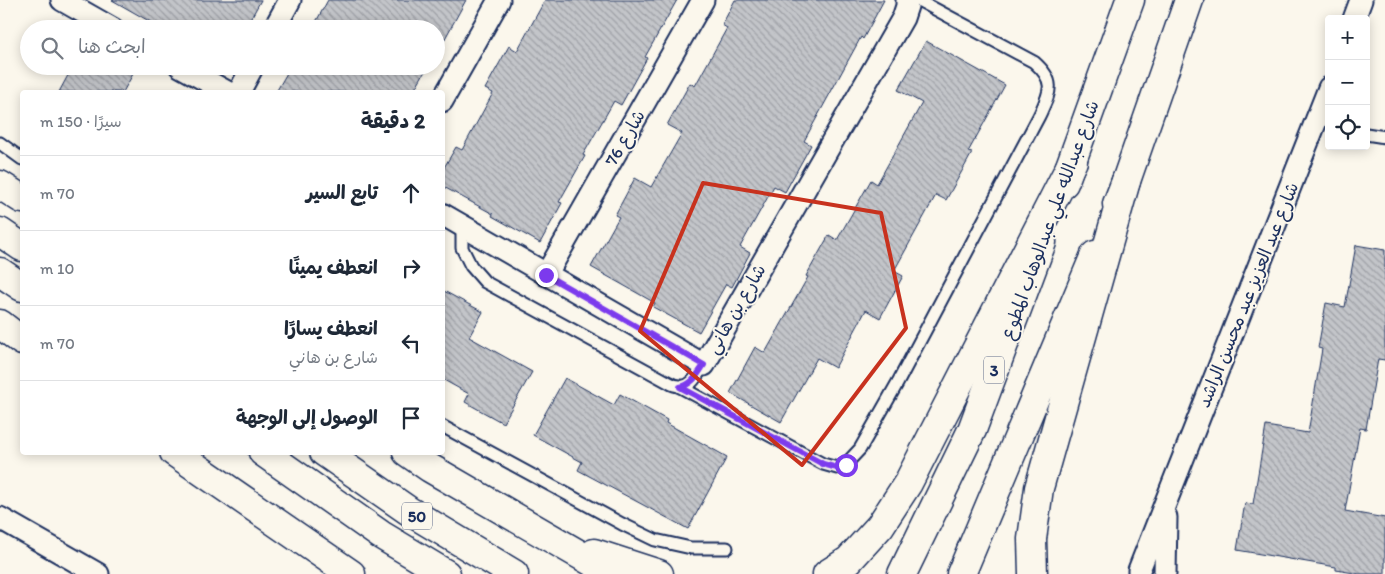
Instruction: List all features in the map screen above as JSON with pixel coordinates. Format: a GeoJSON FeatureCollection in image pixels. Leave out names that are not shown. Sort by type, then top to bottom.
{"type":"FeatureCollection","features":[{"type":"Feature","properties":{"kind":"main road","name":"شارع عبدالله علي عبدالوهاب المطوع"},"geometry":{"type":"LineString","coordinates":[[902,574],[972,430],[1073,161],[1130,0]]}},
{"type":"Feature","properties":{"kind":"main road"},"geometry":{"type":"LineString","coordinates":[[1033,574],[1032,539],[1039,488],[1126,181],[1189,0]]}},
{"type":"Feature","properties":{"kind":"main road"},"geometry":{"type":"LineString","coordinates":[[827,574],[849,560],[880,526],[908,483],[1073,161]]}},
{"type":"Feature","properties":{"kind":"main road"},"geometry":{"type":"LineString","coordinates":[[961,574],[1126,181]]}},
{"type":"Feature","properties":{"kind":"main road"},"geometry":{"type":"LineString","coordinates":[[0,185],[20,198]]}},
{"type":"Feature","properties":{"kind":"main road"},"geometry":{"type":"LineString","coordinates":[[0,232],[20,246]]}},
{"type":"Feature","properties":{"kind":"main road"},"geometry":{"type":"LineString","coordinates":[[0,272],[20,286]]}},
{"type":"Feature","properties":{"kind":"main road"},"geometry":{"type":"LineString","coordinates":[[0,324],[20,339]]}},
{"type":"Feature","properties":{"kind":"main road"},"geometry":{"type":"LineString","coordinates":[[178,455],[349,573]]}},
{"type":"Feature","properties":{"kind":"main road","name":"50"},"geometry":{"type":"LineString","coordinates":[[267,455],[381,535],[446,574]]}},
{"type":"Feature","properties":{"kind":"main road","name":"50"},"geometry":{"type":"LineString","coordinates":[[328,455],[409,511],[514,574]]}},
{"type":"Feature","properties":{"kind":"main road"},"geometry":{"type":"LineString","coordinates":[[411,455],[430,468],[613,574]]}},
{"type":"Feature","properties":{"kind":"main road"},"geometry":{"type":"LineString","coordinates":[[556,541],[659,574]]}},
{"type":"Feature","properties":{"kind":"street"},"geometry":{"type":"LineString","coordinates":[[279,20],[290,0]]}},
{"type":"Feature","properties":{"kind":"street"},"geometry":{"type":"LineString","coordinates":[[445,96],[499,0]]}},
{"type":"Feature","properties":{"kind":"street","name":"شارع 76"},"geometry":{"type":"LineString","coordinates":[[546,275],[703,0]]}},
{"type":"Feature","properties":{"kind":"street"},"geometry":{"type":"LineString","coordinates":[[1355,15],[1361,0]]}},
{"type":"Feature","properties":{"kind":"street"},"geometry":{"type":"LineString","coordinates":[[72,2],[99,20]]}},
{"type":"Feature","properties":{"kind":"street","name":"شارع بن هاني"},"geometry":{"type":"LineString","coordinates":[[445,216],[704,365],[905,9]]}},
{"type":"Feature","properties":{"kind":"street"},"geometry":{"type":"LineString","coordinates":[[196,75],[223,90]]}},
{"type":"Feature","properties":{"kind":"street"},"geometry":{"type":"LineString","coordinates":[[240,90],[249,75]]}},
{"type":"Feature","properties":{"kind":"street","name":"شارع عبد العزيز عبد محسن الراشد"},"geometry":{"type":"LineString","coordinates":[[1139,574],[1166,502],[1322,125],[1326,105]]}},
{"type":"Feature","properties":{"kind":"street","name":"شارع عبد العزيز عبد محسن الراشد"},"geometry":{"type":"LineString","coordinates":[[1165,574],[1166,502]]}},
{"type":"Feature","properties":{"kind":"street"},"geometry":{"type":"LineString","coordinates":[[0,518],[98,574]]}},
{"type":"Feature","properties":{"kind":"lane"},"geometry":{"type":"LineString","coordinates":[[462,226],[462,248],[471,266],[485,282],[823,464],[837,468],[846,465],[860,449],[898,382],[1030,134],[1049,93],[1049,80],[1044,70],[1034,62],[918,0]]}},
{"type":"Feature","properties":{"kind":"lane"},"geometry":{"type":"LineString","coordinates":[[1370,135],[1385,137]]}},
{"type":"Feature","properties":{"kind":"lane"},"geometry":{"type":"LineString","coordinates":[[0,143],[20,157]]}},
{"type":"Feature","properties":{"kind":"lane"},"geometry":{"type":"LineString","coordinates":[[680,387],[688,385],[704,365]]}},
{"type":"Feature","properties":{"kind":"lane"},"geometry":{"type":"LineString","coordinates":[[445,428],[655,540],[690,548],[727,548]]}},
{"type":"Feature","properties":{"kind":"highlighted area"},"geometry":{"type":"Polygon","coordinates":[[[703,183],[881,213],[906,328],[802,465],[640,331],[703,183]]]}},
{"type":"Feature","properties":{"kind":"building"},"geometry":{"type":"Polygon","coordinates":[[[112,0],[261,0],[250,20],[147,20],[112,0]]]}},
{"type":"Feature","properties":{"kind":"building"},"geometry":{"type":"Polygon","coordinates":[[[328,0],[466,0],[445,38],[445,20],[317,20],[328,0]]]}},
{"type":"Feature","properties":{"kind":"building"},"geometry":{"type":"Polygon","coordinates":[[[545,0],[677,0],[621,105],[614,101],[583,155],[585,156],[559,202],[562,203],[540,243],[445,188],[445,166],[456,147],[462,150],[493,93],[485,89],[509,46],[517,51],[545,0]]]}},
{"type":"Feature","properties":{"kind":"building"},"geometry":{"type":"Polygon","coordinates":[[[735,0],[884,0],[863,39],[861,37],[804,141],[811,145],[785,192],[774,186],[740,247],[750,253],[732,287],[726,284],[699,332],[653,307],[655,303],[591,267],[619,217],[615,215],[635,178],[651,187],[682,133],[667,125],[690,83],[695,86],[727,28],[722,25],[735,0]]]}},
{"type":"Feature","properties":{"kind":"building"},"geometry":{"type":"Polygon","coordinates":[[[926,41],[1005,85],[968,152],[972,153],[946,200],[936,195],[894,271],[903,276],[880,318],[866,310],[835,368],[817,358],[781,422],[730,393],[755,347],[765,353],[808,277],[806,276],[829,235],[837,240],[871,180],[877,184],[922,103],[898,90],[926,41]]]}},
{"type":"Feature","properties":{"kind":"building"},"geometry":{"type":"Polygon","coordinates":[[[68,75],[132,75],[124,90],[60,90],[68,75]]]}},
{"type":"Feature","properties":{"kind":"building"},"geometry":{"type":"Polygon","coordinates":[[[286,75],[423,75],[414,90],[277,90],[286,75]]]}},
{"type":"Feature","properties":{"kind":"building"},"geometry":{"type":"Polygon","coordinates":[[[1356,245],[1385,250],[1385,360],[1378,359],[1366,429],[1360,428],[1345,511],[1385,518],[1385,574],[1360,574],[1336,570],[1336,567],[1237,550],[1245,503],[1253,504],[1266,426],[1308,433],[1322,349],[1318,348],[1326,303],[1345,307],[1356,245]]]}},
{"type":"Feature","properties":{"kind":"building"},"geometry":{"type":"Polygon","coordinates":[[[445,292],[483,312],[469,337],[532,372],[503,423],[465,402],[469,394],[445,381],[445,292]]]}},
{"type":"Feature","properties":{"kind":"building"},"geometry":{"type":"Polygon","coordinates":[[[565,378],[614,405],[620,394],[667,420],[666,423],[727,457],[688,529],[578,470],[582,462],[533,435],[565,378]]]}},
{"type":"Feature","properties":{"kind":"route"},"geometry":{"type":"LineString","coordinates":[[546,275],[704,365],[688,385],[680,387],[823,464],[837,468],[846,465]]}}]}
